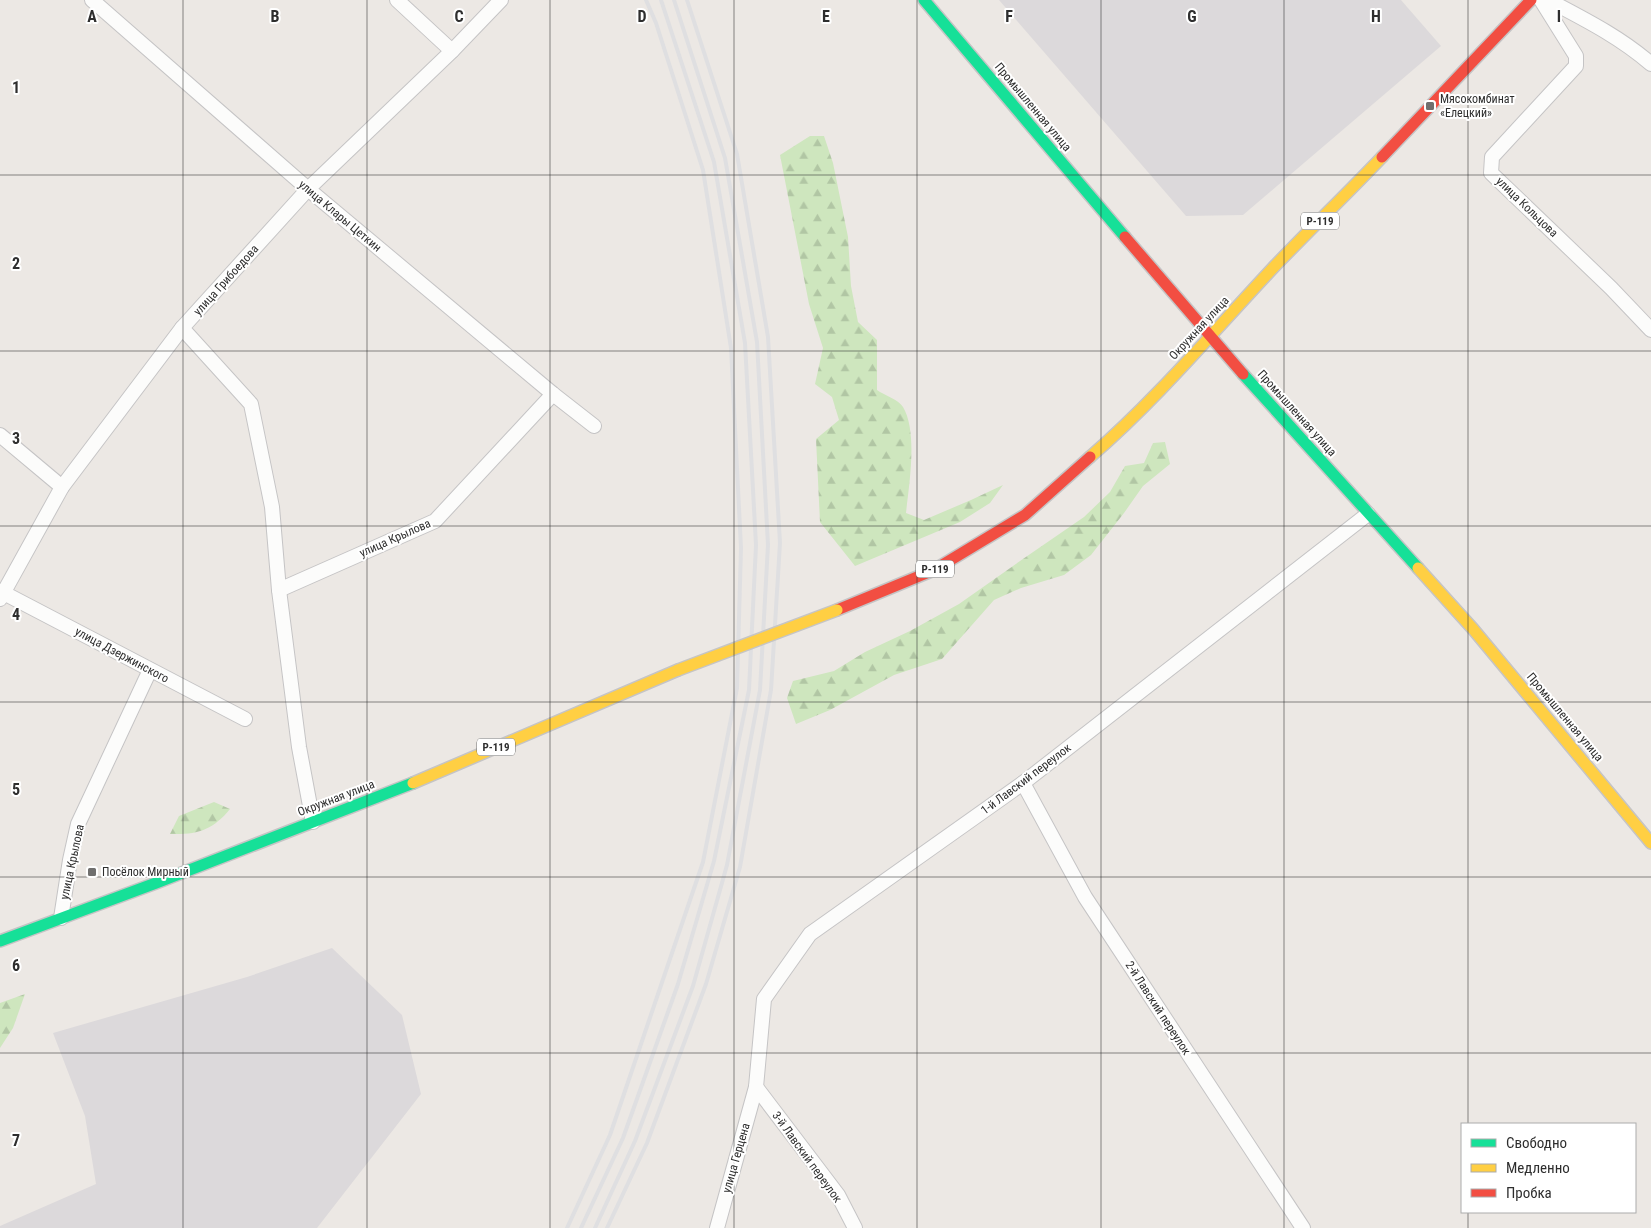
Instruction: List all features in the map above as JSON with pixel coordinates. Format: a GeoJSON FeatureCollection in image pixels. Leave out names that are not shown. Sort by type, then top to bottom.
{"type":"FeatureCollection","features":[{"type":"Feature","properties":{"kind":"main road","name":"Промышленная улица"},"geometry":{"type":"LineString","coordinates":[[924,0],[1210,337],[1473,629],[1651,842]]}},
{"type":"Feature","properties":{"kind":"main road","name":"Окружная улица"},"geometry":{"type":"LineString","coordinates":[[0,941],[408,785],[678,670],[837,610],[934,570],[1025,515],[1110,440],[1531,0]]}},
{"type":"Feature","properties":{"kind":"street","name":"улица Клары Цеткин"},"geometry":{"type":"LineString","coordinates":[[92,0],[308,189],[553,394],[594,426]]}},
{"type":"Feature","properties":{"kind":"street"},"geometry":{"type":"LineString","coordinates":[[397,0],[452,51]]}},
{"type":"Feature","properties":{"kind":"street","name":"улица Грибоедова"},"geometry":{"type":"LineString","coordinates":[[1,594],[62,487],[182,328],[308,189],[452,51],[501,0]]}},
{"type":"Feature","properties":{"kind":"street","name":"улица Кольцова"},"geometry":{"type":"LineString","coordinates":[[1541,0],[1576,56],[1576,66],[1492,157],[1491,173],[1611,288],[1651,330]]}},
{"type":"Feature","properties":{"kind":"street"},"geometry":{"type":"LineString","coordinates":[[1548,0],[1631,47],[1651,64]]}},
{"type":"Feature","properties":{"kind":"street"},"geometry":{"type":"LineString","coordinates":[[182,328],[251,404],[272,507],[279,590],[299,747],[313,822]]}},
{"type":"Feature","properties":{"kind":"street","name":"улица Крылова"},"geometry":{"type":"LineString","coordinates":[[279,590],[435,521],[553,394]]}},
{"type":"Feature","properties":{"kind":"street"},"geometry":{"type":"LineString","coordinates":[[0,435],[62,487]]}},
{"type":"Feature","properties":{"kind":"street","name":"1-й Лавский переулок"},"geometry":{"type":"LineString","coordinates":[[756,1087],[764,999],[810,934],[1024,783],[1368,514]]}},
{"type":"Feature","properties":{"kind":"street","name":"улица Дзержинского"},"geometry":{"type":"LineString","coordinates":[[1,594],[245,719]]}},
{"type":"Feature","properties":{"kind":"street","name":"улица Крылова"},"geometry":{"type":"LineString","coordinates":[[61,918],[78,824],[150,670]]}},
{"type":"Feature","properties":{"kind":"street","name":"2-й Лавский переулок"},"geometry":{"type":"LineString","coordinates":[[1024,783],[1085,897],[1303,1228]]}},
{"type":"Feature","properties":{"kind":"street","name":"улица Герцена"},"geometry":{"type":"LineString","coordinates":[[717,1228],[756,1087]]}},
{"type":"Feature","properties":{"kind":"street","name":"3-й Лавский переулок"},"geometry":{"type":"LineString","coordinates":[[756,1087],[838,1195],[855,1228]]}},
{"type":"Feature","properties":{"kind":"shaded area"},"geometry":{"type":"Polygon","coordinates":[[[999,0],[1401,0],[1441,46],[1243,215],[1186,216],[999,0]]]}},
{"type":"Feature","properties":{"kind":"shaded area"},"geometry":{"type":"Polygon","coordinates":[[[332,948],[402,1015],[421,1094],[317,1228],[0,1228],[0,1226],[96,1184],[85,1116],[53,1033],[247,977],[332,948]]]}},
{"type":"Feature","properties":{"kind":"green space"},"geometry":{"type":"Polygon","coordinates":[[[810,136],[824,136],[833,163],[848,237],[851,286],[858,322],[877,340],[877,390],[901,404],[908,418],[911,459],[906,513],[924,520],[1003,485],[990,503],[960,522],[855,566],[820,522],[816,439],[839,420],[832,397],[815,384],[823,348],[809,304],[780,155],[810,136]]]}},
{"type":"Feature","properties":{"kind":"green space"},"geometry":{"type":"Polygon","coordinates":[[[1165,442],[1170,464],[1143,486],[1091,555],[1064,575],[1021,588],[994,600],[942,659],[894,675],[830,710],[796,724],[787,698],[793,681],[834,671],[865,652],[910,631],[959,604],[1084,517],[1110,492],[1125,466],[1144,463],[1153,443],[1165,442]]]}},
{"type":"Feature","properties":{"kind":"green space"},"geometry":{"type":"Polygon","coordinates":[[[214,802],[230,809],[217,822],[204,830],[170,834],[179,816],[214,802]]]}},
{"type":"Feature","properties":{"kind":"green space"},"geometry":{"type":"Polygon","coordinates":[[[25,994],[13,1028],[0,1048],[0,1003],[25,994]]]}},
{"type":"Feature","properties":{"kind":"railway"},"geometry":{"type":"LineString","coordinates":[[567,1228],[610,1135],[703,862],[737,688],[741,548],[731,348],[703,170],[656,23],[646,0]]}},
{"type":"Feature","properties":{"kind":"railway"},"geometry":{"type":"LineString","coordinates":[[581,1228],[623,1138],[678,984],[714,861],[749,690],[756,545],[745,343],[714,162],[661,0]]}},
{"type":"Feature","properties":{"kind":"railway"},"geometry":{"type":"LineString","coordinates":[[595,1228],[635,1141],[693,986],[727,865],[760,690],[768,545],[757,342],[725,158],[674,0]]}},
{"type":"Feature","properties":{"kind":"railway"},"geometry":{"type":"LineString","coordinates":[[607,1228],[647,1143],[706,984],[740,867],[771,690],[780,543],[768,337],[737,154],[687,0]]}},
{"type":"Feature","properties":{"kind":"traffic: fast"},"geometry":{"type":"LineString","coordinates":[[924,0],[1125,237]]}},
{"type":"Feature","properties":{"kind":"traffic: fast"},"geometry":{"type":"LineString","coordinates":[[1243,374],[1418,568]]}},
{"type":"Feature","properties":{"kind":"traffic: fast"},"geometry":{"type":"LineString","coordinates":[[0,941],[156,883],[413,783]]}},
{"type":"Feature","properties":{"kind":"traffic: slow"},"geometry":{"type":"LineString","coordinates":[[1090,457],[1161,389],[1272,269],[1382,157]]}},
{"type":"Feature","properties":{"kind":"traffic: slow"},"geometry":{"type":"LineString","coordinates":[[1418,568],[1473,629],[1651,843]]}},
{"type":"Feature","properties":{"kind":"traffic: slow"},"geometry":{"type":"LineString","coordinates":[[678,670],[837,610]]}},
{"type":"Feature","properties":{"kind":"traffic: slow"},"geometry":{"type":"LineString","coordinates":[[413,783],[678,670]]}},
{"type":"Feature","properties":{"kind":"traffic: jam"},"geometry":{"type":"LineString","coordinates":[[1382,157],[1531,0]]}},
{"type":"Feature","properties":{"kind":"traffic: jam"},"geometry":{"type":"LineString","coordinates":[[1125,237],[1243,374]]}},
{"type":"Feature","properties":{"kind":"traffic: jam"},"geometry":{"type":"LineString","coordinates":[[837,610],[934,570],[1025,515],[1090,457]]}},
{"type":"Feature","properties":{"kind":"place","name":"Мясокомбинат «Елецкий»"},"geometry":{"type":"Point","coordinates":[1430,106]}},
{"type":"Feature","properties":{"kind":"place","name":"Посёлок Мирный"},"geometry":{"type":"Point","coordinates":[92,872]}}]}
